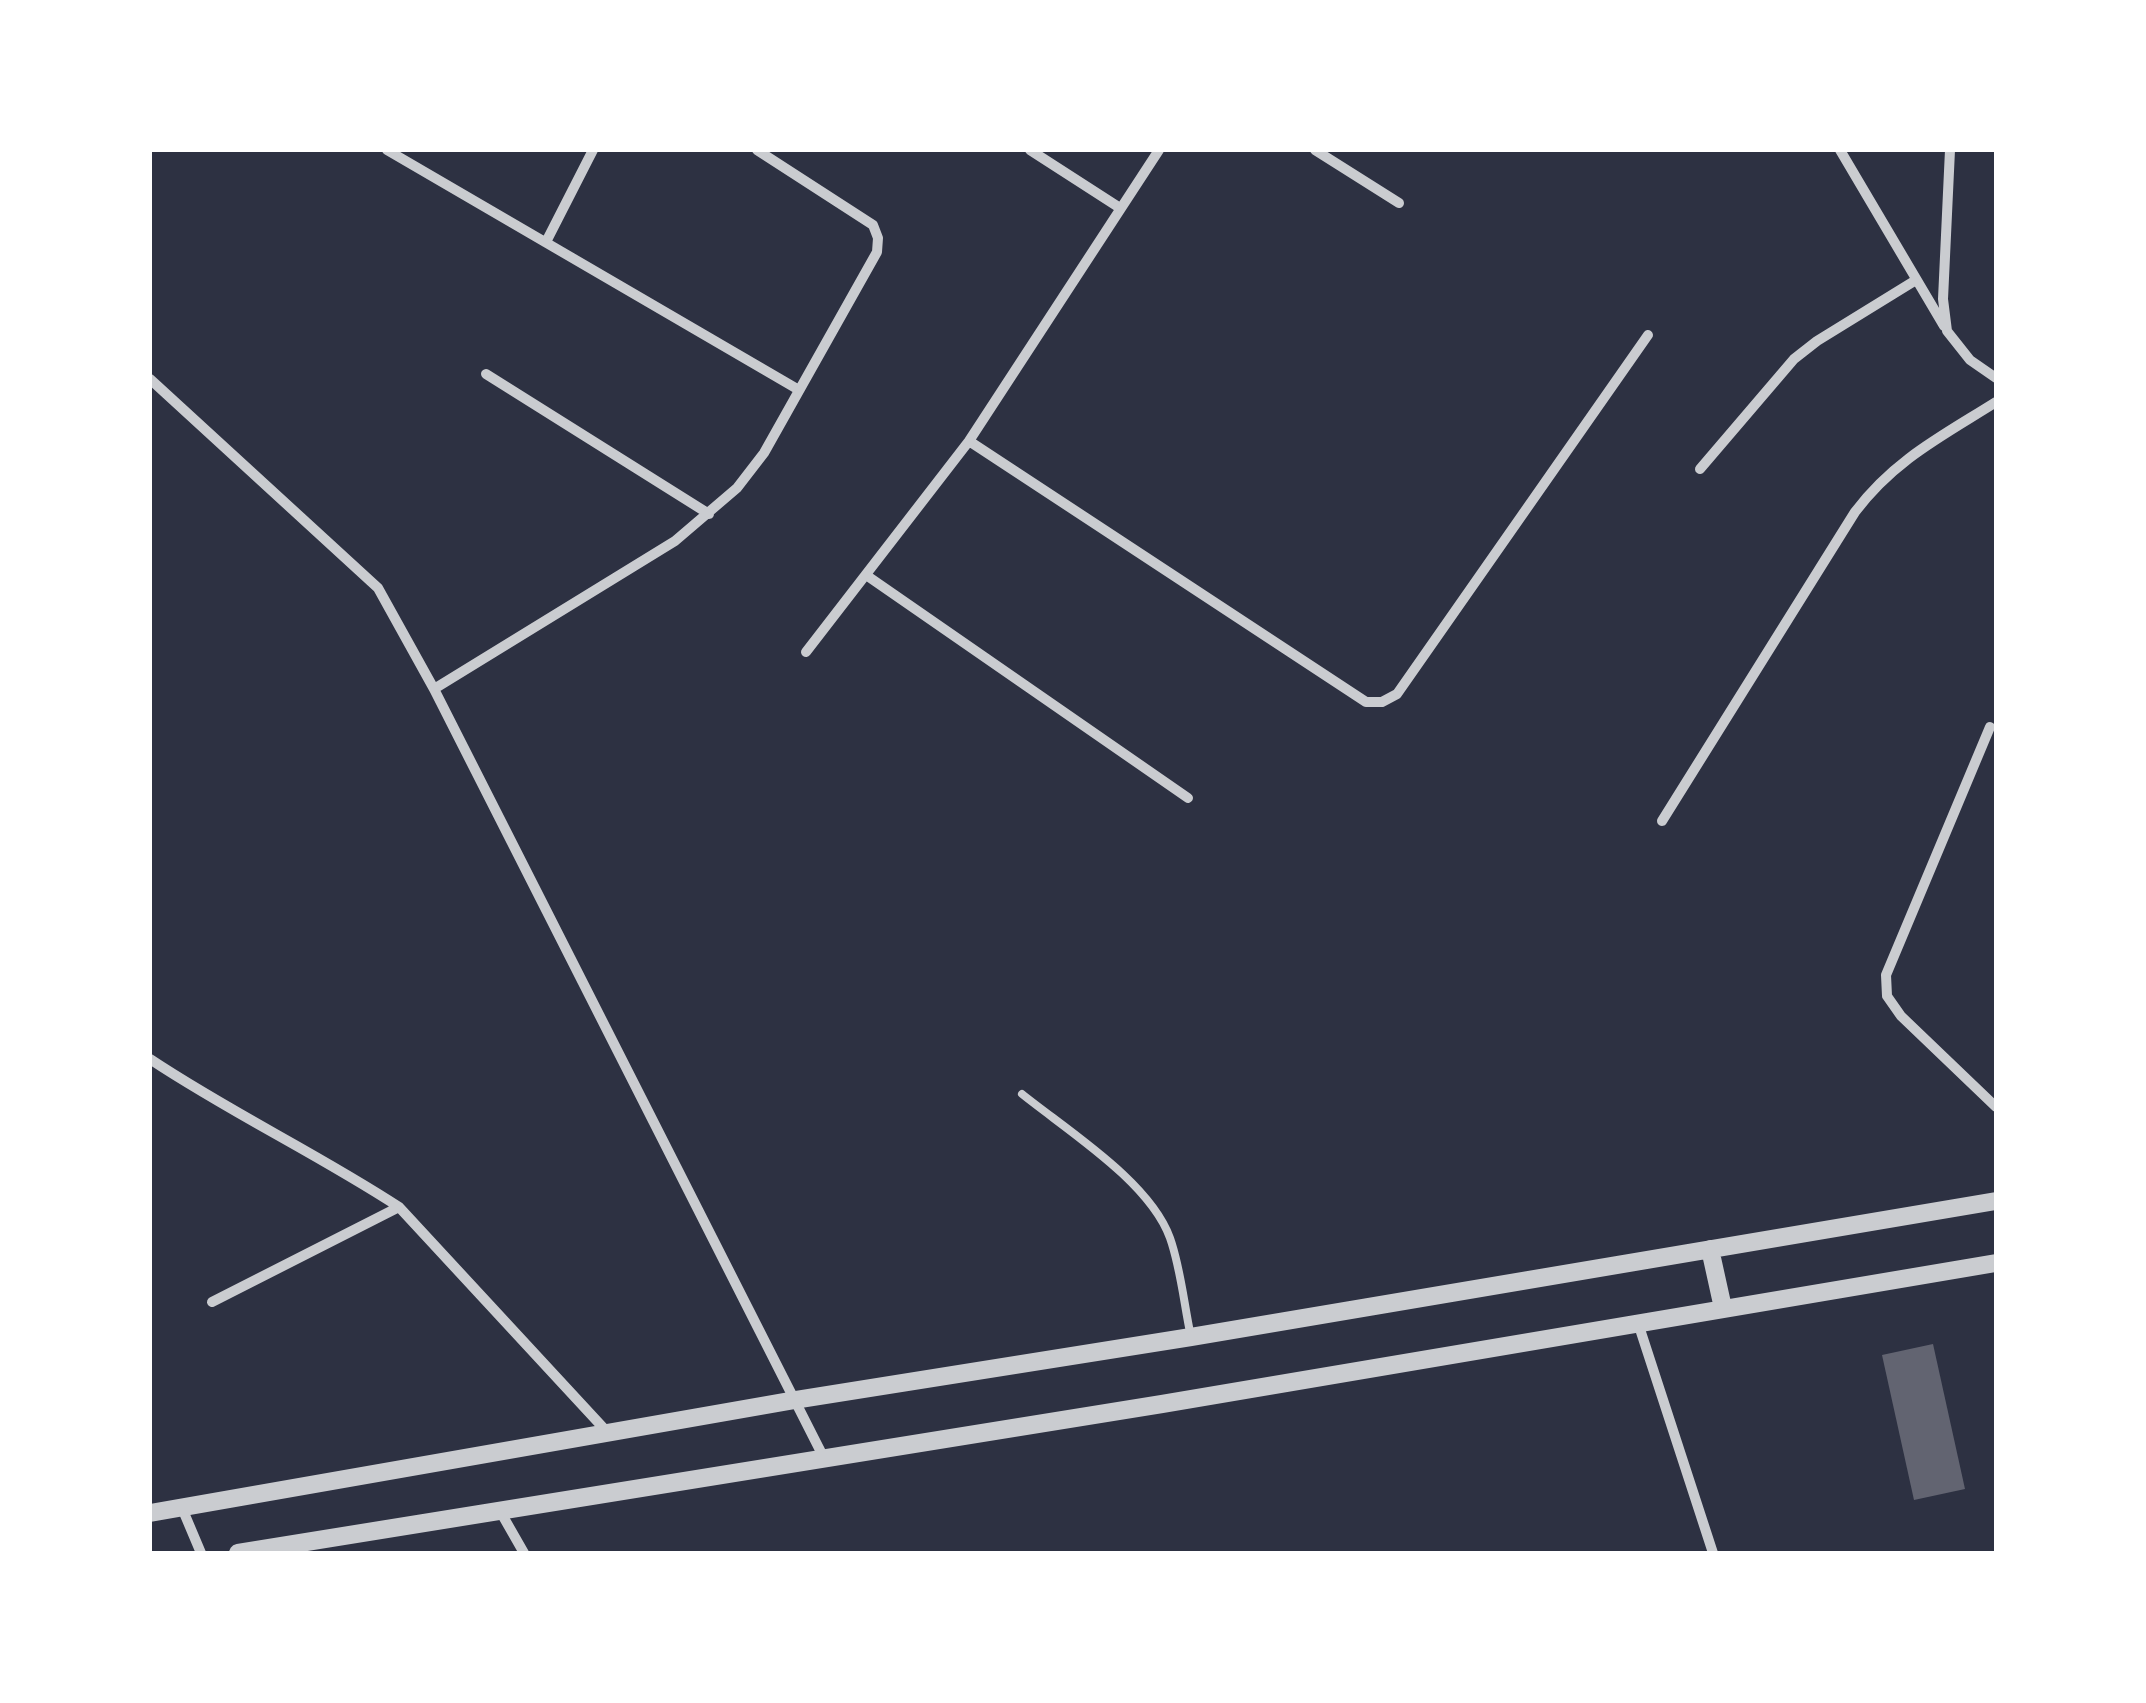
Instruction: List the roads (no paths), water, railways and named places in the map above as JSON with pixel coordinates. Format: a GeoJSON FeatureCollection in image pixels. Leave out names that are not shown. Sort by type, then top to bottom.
{"type":"FeatureCollection","features":[{"type":"Feature","properties":{"kind":"street"},"geometry":{"type":"LineString","coordinates":[[388,150],[799,390]]}},
{"type":"Feature","properties":{"kind":"street"},"geometry":{"type":"LineString","coordinates":[[546,242],[593,150]]}},
{"type":"Feature","properties":{"kind":"street"},"geometry":{"type":"LineString","coordinates":[[434,689],[675,541],[737,488],[764,453],[877,252],[878,238],[872,225],[757,150]]}},
{"type":"Feature","properties":{"kind":"street"},"geometry":{"type":"LineString","coordinates":[[1030,150],[1120,208]]}},
{"type":"Feature","properties":{"kind":"street"},"geometry":{"type":"LineString","coordinates":[[806,652],[969,440],[1159,150]]}},
{"type":"Feature","properties":{"kind":"street"},"geometry":{"type":"LineString","coordinates":[[1316,150],[1399,203]]}},
{"type":"Feature","properties":{"kind":"street"},"geometry":{"type":"LineString","coordinates":[[1840,150],[1947,331],[1970,360],[1996,378]]}},
{"type":"Feature","properties":{"kind":"street"},"geometry":{"type":"LineString","coordinates":[[1947,331],[1944,298],[1950,150]]}},
{"type":"Feature","properties":{"kind":"street"},"geometry":{"type":"LineString","coordinates":[[1700,469],[1794,359],[1816,340],[1916,280]]}},
{"type":"Feature","properties":{"kind":"street"},"geometry":{"type":"LineString","coordinates":[[969,440],[1366,702],[1382,702],[1397,694],[1648,334]]}},
{"type":"Feature","properties":{"kind":"street"},"geometry":{"type":"LineString","coordinates":[[486,374],[710,514]]}},
{"type":"Feature","properties":{"kind":"street"},"geometry":{"type":"LineString","coordinates":[[150,380],[378,588],[434,689],[824,1458]]}},
{"type":"Feature","properties":{"kind":"street"},"geometry":{"type":"LineString","coordinates":[[1662,821],[1873,488],[1896,466],[1996,402]]}},
{"type":"Feature","properties":{"kind":"street"},"geometry":{"type":"LineString","coordinates":[[866,574],[1188,798]]}},
{"type":"Feature","properties":{"kind":"street"},"geometry":{"type":"LineString","coordinates":[[1990,727],[1886,976],[1887,996],[1901,1016],[1996,1107]]}},
{"type":"Feature","properties":{"kind":"street"},"geometry":{"type":"LineString","coordinates":[[150,1059],[399,1207],[610,1435]]}},
{"type":"Feature","properties":{"kind":"street"},"geometry":{"type":"LineString","coordinates":[[150,1513],[795,1400],[1996,1201]]}},
{"type":"Feature","properties":{"kind":"street"},"geometry":{"type":"LineString","coordinates":[[212,1302],[399,1207]]}},
{"type":"Feature","properties":{"kind":"street"},"geometry":{"type":"LineString","coordinates":[[1710,1250],[1723,1308]]}},
{"type":"Feature","properties":{"kind":"street"},"geometry":{"type":"LineString","coordinates":[[238,1553],[1996,1263]]}},
{"type":"Feature","properties":{"kind":"street"},"geometry":{"type":"LineString","coordinates":[[1638,1322],[1713,1553]]}},
{"type":"Feature","properties":{"kind":"street"},"geometry":{"type":"LineString","coordinates":[[182,1508],[201,1553]]}},
{"type":"Feature","properties":{"kind":"street"},"geometry":{"type":"LineString","coordinates":[[500,1510],[524,1553]]}},
{"type":"Feature","properties":{"kind":"lane"},"geometry":{"type":"LineString","coordinates":[[1022,1094],[1135,1185],[1155,1209],[1170,1238],[1192,1337]]}}]}
